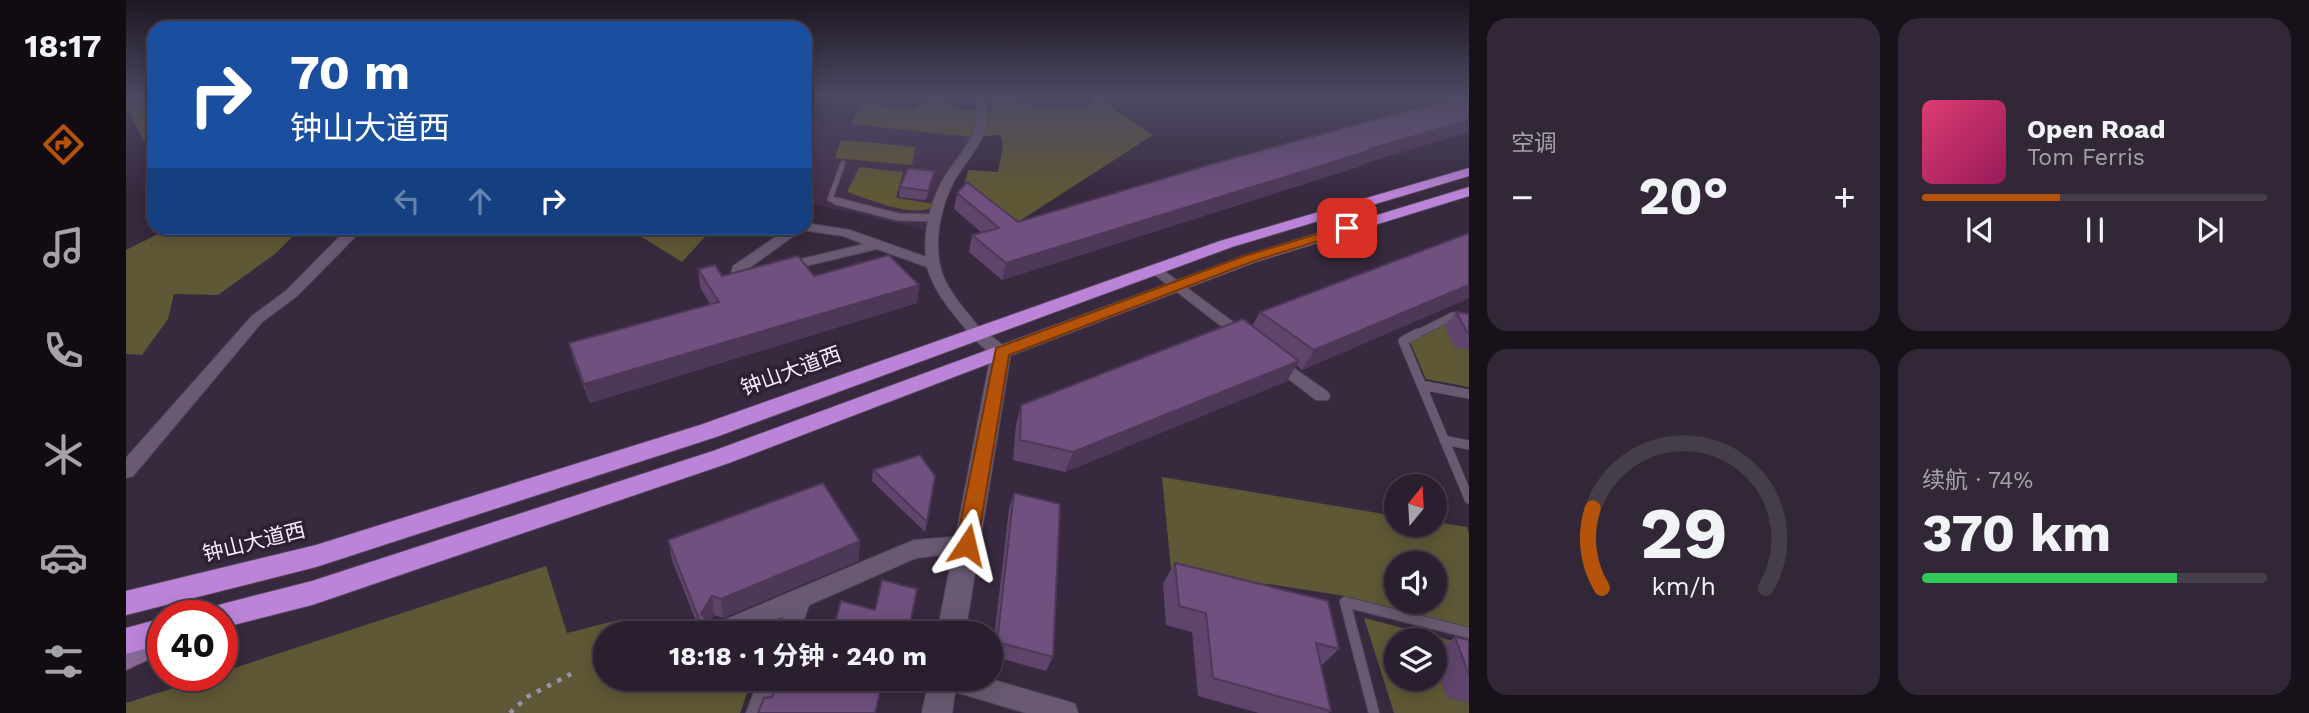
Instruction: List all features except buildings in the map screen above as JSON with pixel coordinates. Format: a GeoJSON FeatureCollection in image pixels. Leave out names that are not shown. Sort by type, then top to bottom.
{"type":"FeatureCollection","features":[{"type":"Feature","properties":{"kind":"highway","name":"钟山大道西"},"geometry":{"type":"LineString","coordinates":[[126,603],[316,556],[708,431],[1226,244],[1469,172]]}},
{"type":"Feature","properties":{"kind":"highway"},"geometry":{"type":"LineString","coordinates":[[238,612],[312,593],[721,457],[1249,258],[1469,191]]}},
{"type":"Feature","properties":{"kind":"highway"},"geometry":{"type":"LineString","coordinates":[[126,640],[147,635]]}},
{"type":"Feature","properties":{"kind":"main road"},"geometry":{"type":"LineString","coordinates":[[126,656],[147,646]]}},
{"type":"Feature","properties":{"kind":"street"},"geometry":{"type":"LineString","coordinates":[[953,621],[1001,352],[977,334],[944,292],[934,265],[930,242],[947,183],[969,153],[981,129]]}},
{"type":"Feature","properties":{"kind":"street"},"geometry":{"type":"LineString","coordinates":[[812,228],[845,233],[934,265]]}},
{"type":"Feature","properties":{"kind":"street"},"geometry":{"type":"LineString","coordinates":[[126,471],[257,319],[292,293],[350,235]]}},
{"type":"Feature","properties":{"kind":"street"},"geometry":{"type":"LineString","coordinates":[[787,235],[738,269],[737,278],[878,244]]}},
{"type":"Feature","properties":{"kind":"street"},"geometry":{"type":"LineString","coordinates":[[1156,269],[1322,396]]}},
{"type":"Feature","properties":{"kind":"street"},"geometry":{"type":"LineString","coordinates":[[748,621],[914,549],[967,545]]}},
{"type":"Feature","properties":{"kind":"street"},"geometry":{"type":"LineString","coordinates":[[793,621],[801,598]]}},
{"type":"Feature","properties":{"kind":"street"},"geometry":{"type":"LineString","coordinates":[[758,713],[766,691]]}},
{"type":"Feature","properties":{"kind":"street"},"geometry":{"type":"LineString","coordinates":[[937,713],[941,691]]}},
{"type":"Feature","properties":{"kind":"street"},"geometry":{"type":"LineString","coordinates":[[992,691],[1066,713]]}},
{"type":"Feature","properties":{"kind":"lane"},"geometry":{"type":"LineString","coordinates":[[843,163],[830,200],[898,217],[937,218]]}},
{"type":"Feature","properties":{"kind":"lane"},"geometry":{"type":"LineString","coordinates":[[1469,318],[1453,316],[1403,341],[1469,499]]}},
{"type":"Feature","properties":{"kind":"lane"},"geometry":{"type":"LineString","coordinates":[[1421,385],[1469,394]]}},
{"type":"Feature","properties":{"kind":"lane"},"geometry":{"type":"LineString","coordinates":[[1444,440],[1469,445]]}},
{"type":"Feature","properties":{"kind":"lane"},"geometry":{"type":"LineString","coordinates":[[1374,713],[1345,602],[1469,633]]}},
{"type":"Feature","properties":{"kind":"path"},"geometry":{"type":"LineString","coordinates":[[510,713],[527,697],[571,674]]}},
{"type":"Feature","properties":{"kind":"shaded area"},"geometry":{"type":"Polygon","coordinates":[[[138,129],[147,129],[147,144],[138,129]]]}},
{"type":"Feature","properties":{"kind":"shaded area"},"geometry":{"type":"Polygon","coordinates":[[[812,129],[903,129],[971,137],[963,154],[940,182],[926,230],[812,204],[812,129]]]}},
{"type":"Feature","properties":{"kind":"shaded area"},"geometry":{"type":"Polygon","coordinates":[[[900,129],[1144,129],[1153,135],[1015,224],[958,210],[968,170],[998,172],[1003,146],[1001,135],[971,137],[900,129]]]}},
{"type":"Feature","properties":{"kind":"shaded area"},"geometry":{"type":"Polygon","coordinates":[[[841,140],[915,147],[912,165],[835,158],[841,140]]]}},
{"type":"Feature","properties":{"kind":"shaded area"},"geometry":{"type":"Polygon","coordinates":[[[859,167],[903,172],[896,198],[934,204],[933,207],[924,210],[903,209],[847,192],[859,167]]]}},
{"type":"Feature","properties":{"kind":"shaded area"},"geometry":{"type":"Polygon","coordinates":[[[156,235],[294,235],[275,254],[218,295],[174,294],[168,319],[142,355],[126,354],[126,250],[156,235]]]}},
{"type":"Feature","properties":{"kind":"shaded area"},"geometry":{"type":"Polygon","coordinates":[[[638,235],[707,235],[682,262],[638,235]]]}},
{"type":"Feature","properties":{"kind":"shaded area"},"geometry":{"type":"Polygon","coordinates":[[[1456,319],[1469,322],[1469,387],[1426,379],[1410,342],[1456,319]]]}},
{"type":"Feature","properties":{"kind":"shaded area"},"geometry":{"type":"Polygon","coordinates":[[[1162,477],[1384,514],[1384,537],[1447,537],[1447,524],[1467,527],[1469,627],[1417,614],[1447,614],[1447,551],[1384,551],[1384,606],[1345,596],[1171,569],[1162,477]]]}},
{"type":"Feature","properties":{"kind":"shaded area"},"geometry":{"type":"Polygon","coordinates":[[[546,566],[567,633],[593,626],[593,691],[748,691],[740,713],[126,713],[126,703],[164,691],[238,691],[238,667],[546,566]]]}},
{"type":"Feature","properties":{"kind":"shaded area"},"geometry":{"type":"Polygon","coordinates":[[[1364,618],[1403,628],[1384,628],[1384,681],[1364,618]]]}},
{"type":"Feature","properties":{"kind":"shaded area"},"geometry":{"type":"Polygon","coordinates":[[[1447,639],[1469,645],[1447,652],[1447,639]]]}},
{"type":"Feature","properties":{"kind":"shaded area"},"geometry":{"type":"Polygon","coordinates":[[[1387,691],[1445,691],[1447,697],[1469,703],[1469,713],[1394,713],[1387,691]]]}},
{"type":"Feature","properties":{"kind":"route"},"geometry":{"type":"LineString","coordinates":[[967,545],[1001,352],[1249,258],[1347,228]]}}]}
